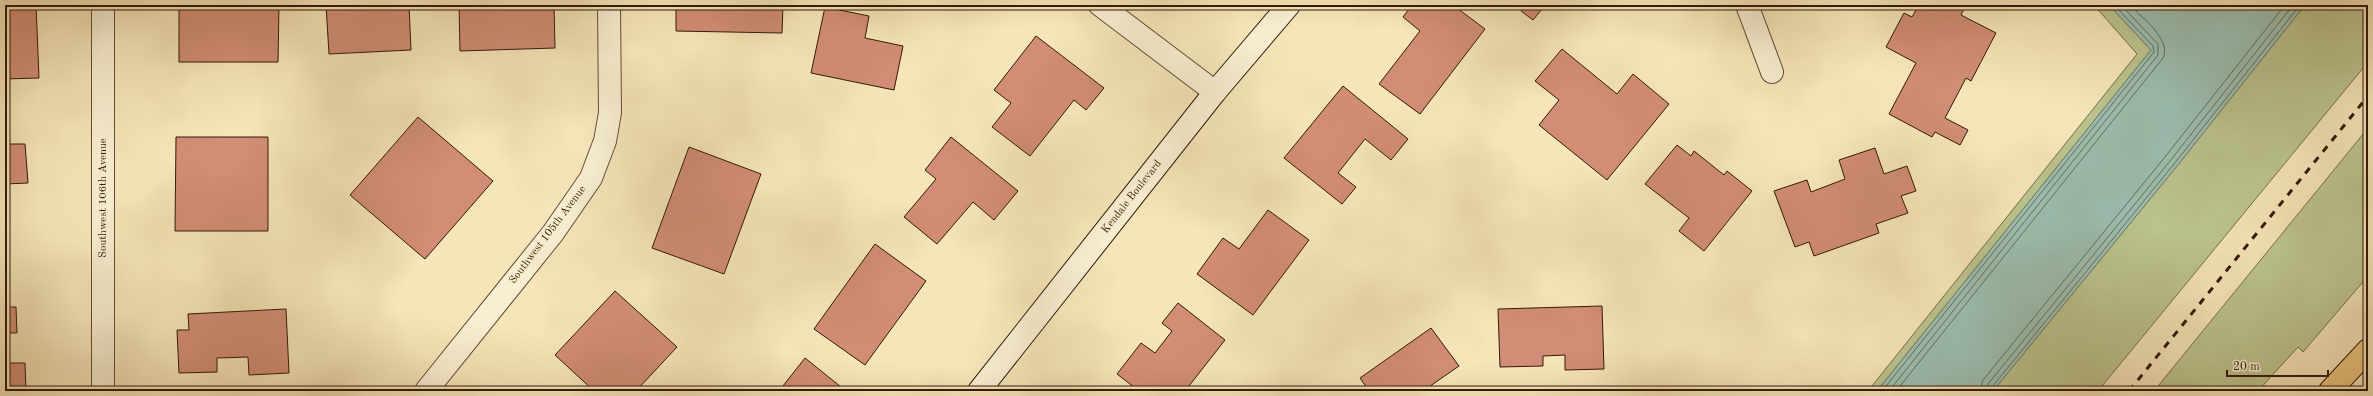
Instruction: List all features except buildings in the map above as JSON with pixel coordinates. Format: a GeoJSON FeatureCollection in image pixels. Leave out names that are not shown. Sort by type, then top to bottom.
{"type":"FeatureCollection","features":[{"type":"Feature","properties":{"kind":"highway"},"geometry":{"type":"LineString","coordinates":[[2330,391],[2368,350]]}},
{"type":"Feature","properties":{"kind":"street","name":"Southwest 106th Avenue"},"geometry":{"type":"LineString","coordinates":[[103,5],[103,391]]}},
{"type":"Feature","properties":{"kind":"street","name":"Southwest 105th Avenue"},"geometry":{"type":"LineString","coordinates":[[426,391],[552,233],[590,178],[605,141],[610,113],[609,5]]}},
{"type":"Feature","properties":{"kind":"street"},"geometry":{"type":"LineString","coordinates":[[1100,5],[1215,92]]}},
{"type":"Feature","properties":{"kind":"street","name":"Kendale Boulevard"},"geometry":{"type":"LineString","coordinates":[[979,391],[1215,92],[1289,5]]}},
{"type":"Feature","properties":{"kind":"street"},"geometry":{"type":"LineString","coordinates":[[1747,5],[1772,72]]}},
{"type":"Feature","properties":{"kind":"green space"},"geometry":{"type":"Polygon","coordinates":[[[2094,5],[2109,5],[2151,50],[1877,391],[1868,391],[2137,54],[2094,5]]]}},
{"type":"Feature","properties":{"kind":"green space"},"geometry":{"type":"Polygon","coordinates":[[[2305,5],[2368,5],[2368,62],[2098,391],[1993,391],[2177,166],[2305,5]]]}},
{"type":"Feature","properties":{"kind":"green space"},"geometry":{"type":"Polygon","coordinates":[[[2368,128],[2368,276],[2303,352],[2298,347],[2258,391],[2154,391],[2368,128]]]}},
{"type":"Feature","properties":{"kind":"water"},"geometry":{"type":"Polygon","coordinates":[[[2109,5],[2305,5],[2177,166],[1993,391],[1877,391],[2151,50],[2109,5]]]}},
{"type":"Feature","properties":{"kind":"railway"},"geometry":{"type":"LineString","coordinates":[[2129,391],[2368,96]]}}]}
